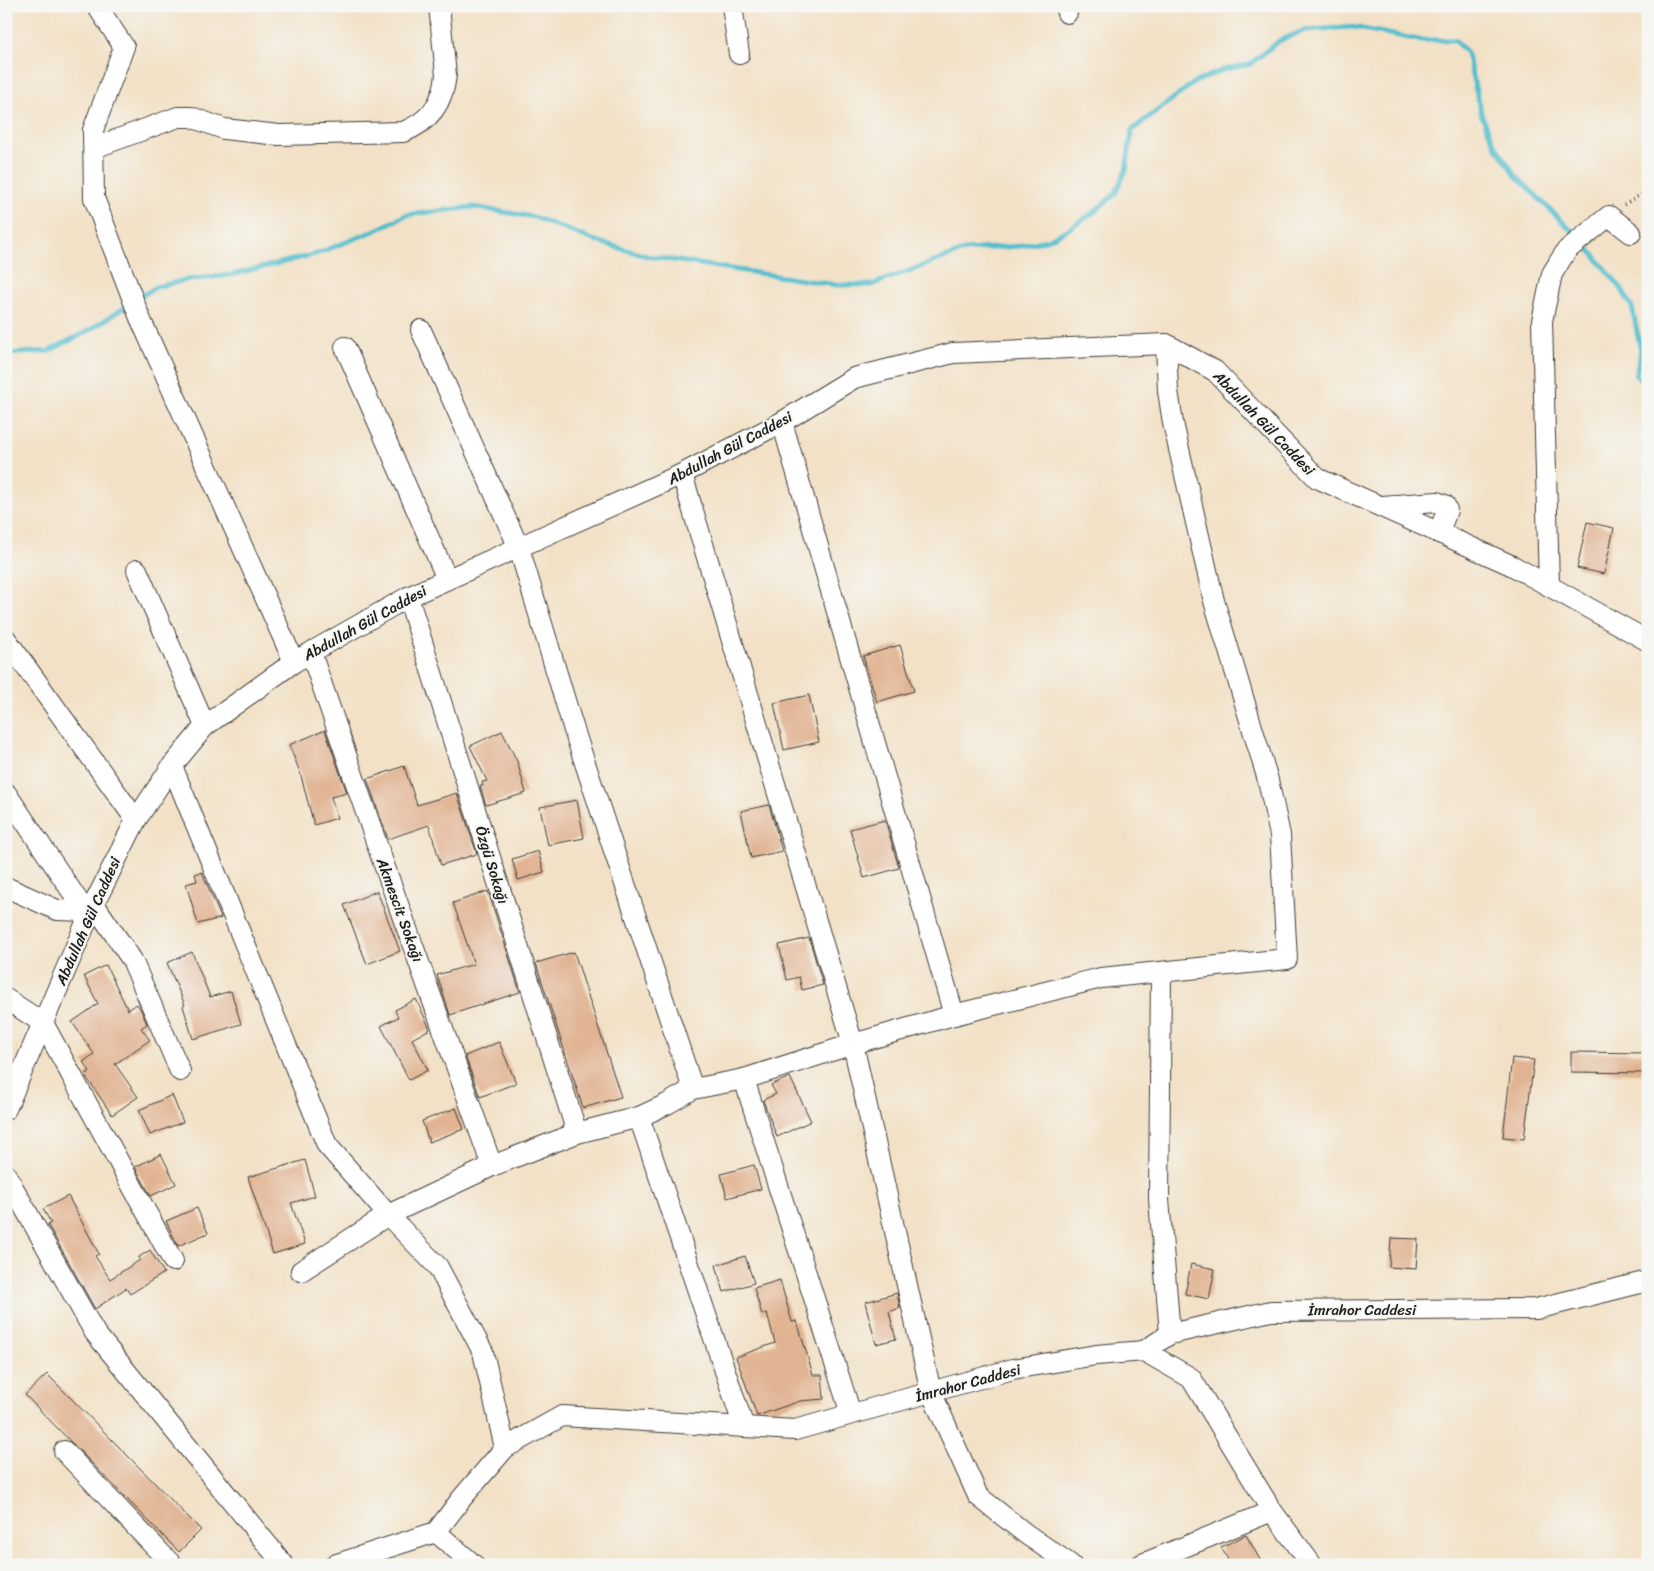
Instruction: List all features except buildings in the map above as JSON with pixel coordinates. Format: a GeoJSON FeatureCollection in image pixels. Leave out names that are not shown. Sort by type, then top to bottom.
{"type":"FeatureCollection","features":[{"type":"Feature","properties":{"kind":"street","name":"Akmescit Sokağı"},"geometry":{"type":"LineString","coordinates":[[97,6],[124,47],[93,130],[94,198],[140,318],[302,657],[386,872],[492,1166]]}},
{"type":"Feature","properties":{"kind":"street"},"geometry":{"type":"LineString","coordinates":[[94,148],[178,117],[191,116],[224,129],[280,135],[403,132],[414,128],[432,113],[443,96],[445,86],[446,75],[438,6]]}},
{"type":"Feature","properties":{"kind":"street"},"geometry":{"type":"LineString","coordinates":[[732,6],[739,54]]}},
{"type":"Feature","properties":{"kind":"street"},"geometry":{"type":"LineString","coordinates":[[1549,586],[1542,321],[1552,274],[1567,250],[1604,219],[1630,233]]}},
{"type":"Feature","properties":{"kind":"street"},"geometry":{"type":"LineString","coordinates":[[421,330],[519,548],[574,730],[693,1089]]}},
{"type":"Feature","properties":{"kind":"street"},"geometry":{"type":"LineString","coordinates":[[301,1271],[388,1215],[492,1166],[577,1133],[639,1116],[667,1104],[693,1089],[744,1079],[853,1044],[954,1015],[1101,978],[1288,959],[1280,835],[1268,780],[1212,592],[1173,423],[1168,391],[1166,344]]}},
{"type":"Feature","properties":{"kind":"street","name":"Abdullah Gül Caddesi"},"geometry":{"type":"LineString","coordinates":[[6,1109],[90,910],[136,820],[172,766],[205,726],[302,657],[408,597],[682,474],[782,422],[854,378],[953,353],[1166,344],[1215,370],[1317,478],[1513,566],[1648,640]]}},
{"type":"Feature","properties":{"kind":"street"},"geometry":{"type":"LineString","coordinates":[[345,347],[448,579]]}},
{"type":"Feature","properties":{"kind":"street"},"geometry":{"type":"LineString","coordinates":[[782,422],[954,1015]]}},
{"type":"Feature","properties":{"kind":"street"},"geometry":{"type":"LineString","coordinates":[[682,474],[853,1044],[931,1392],[978,1496],[1026,1534],[1071,1565]]}},
{"type":"Feature","properties":{"kind":"street"},"geometry":{"type":"LineString","coordinates":[[1380,506],[1438,502],[1445,505],[1447,510],[1439,533]]}},
{"type":"Feature","properties":{"kind":"street"},"geometry":{"type":"LineString","coordinates":[[137,570],[205,726]]}},
{"type":"Feature","properties":{"kind":"street","name":"Özgü Sokağı"},"geometry":{"type":"LineString","coordinates":[[408,597],[577,1133]]}},
{"type":"Feature","properties":{"kind":"street"},"geometry":{"type":"LineString","coordinates":[[6,639],[136,820]]}},
{"type":"Feature","properties":{"kind":"street"},"geometry":{"type":"LineString","coordinates":[[172,766],[326,1145],[388,1215],[438,1267],[483,1352],[505,1448]]}},
{"type":"Feature","properties":{"kind":"street"},"geometry":{"type":"LineString","coordinates":[[8,799],[90,910],[132,960],[180,1071]]}},
{"type":"Feature","properties":{"kind":"street"},"geometry":{"type":"LineString","coordinates":[[8,888],[57,910],[90,910]]}},
{"type":"Feature","properties":{"kind":"street"},"geometry":{"type":"LineString","coordinates":[[1161,972],[1159,1200],[1170,1334]]}},
{"type":"Feature","properties":{"kind":"street"},"geometry":{"type":"LineString","coordinates":[[6,999],[43,1023],[172,1261]]}},
{"type":"Feature","properties":{"kind":"street"},"geometry":{"type":"LineString","coordinates":[[744,1079],[851,1414]]}},
{"type":"Feature","properties":{"kind":"street"},"geometry":{"type":"LineString","coordinates":[[639,1116],[744,1427]]}},
{"type":"Feature","properties":{"kind":"street"},"geometry":{"type":"LineString","coordinates":[[6,1175],[95,1333],[284,1565]]}},
{"type":"Feature","properties":{"kind":"street","name":"İmrahor Caddesi"},"geometry":{"type":"LineString","coordinates":[[436,1532],[505,1448],[562,1416],[795,1430],[1013,1370],[1096,1355],[1144,1351],[1170,1334],[1271,1311],[1536,1309],[1648,1281]]}},
{"type":"Feature","properties":{"kind":"street"},"geometry":{"type":"LineString","coordinates":[[1144,1351],[1191,1378],[1272,1511],[1312,1565]]}},
{"type":"Feature","properties":{"kind":"street"},"geometry":{"type":"LineString","coordinates":[[64,1451],[172,1565]]}},
{"type":"Feature","properties":{"kind":"street"},"geometry":{"type":"LineString","coordinates":[[1140,1565],[1272,1511]]}},
{"type":"Feature","properties":{"kind":"street"},"geometry":{"type":"LineString","coordinates":[[334,1565],[436,1532],[474,1565]]}},
{"type":"Feature","properties":{"kind":"path"},"geometry":{"type":"LineString","coordinates":[[1604,219],[1648,190]]}},
{"type":"Feature","properties":{"kind":"waterway"},"geometry":{"type":"LineString","coordinates":[[137,299],[156,287],[186,280],[231,275],[316,254],[374,231],[406,215],[473,207],[534,217],[596,241],[647,256],[836,285],[871,285],[966,250],[1019,246],[1047,240],[1067,230],[1093,213],[1115,194],[1126,170],[1132,130],[1195,82],[1223,70],[1250,64],[1279,41],[1305,30],[1353,27],[1419,40],[1455,40],[1467,53],[1482,116],[1495,145],[1515,175],[1578,237]]}},
{"type":"Feature","properties":{"kind":"waterway"},"geometry":{"type":"LineString","coordinates":[[1584,243],[1621,288],[1632,307],[1641,351],[1636,375],[1648,388]]}},
{"type":"Feature","properties":{"kind":"waterway"},"geometry":{"type":"LineString","coordinates":[[6,354],[49,351],[88,331],[130,304]]}}]}
